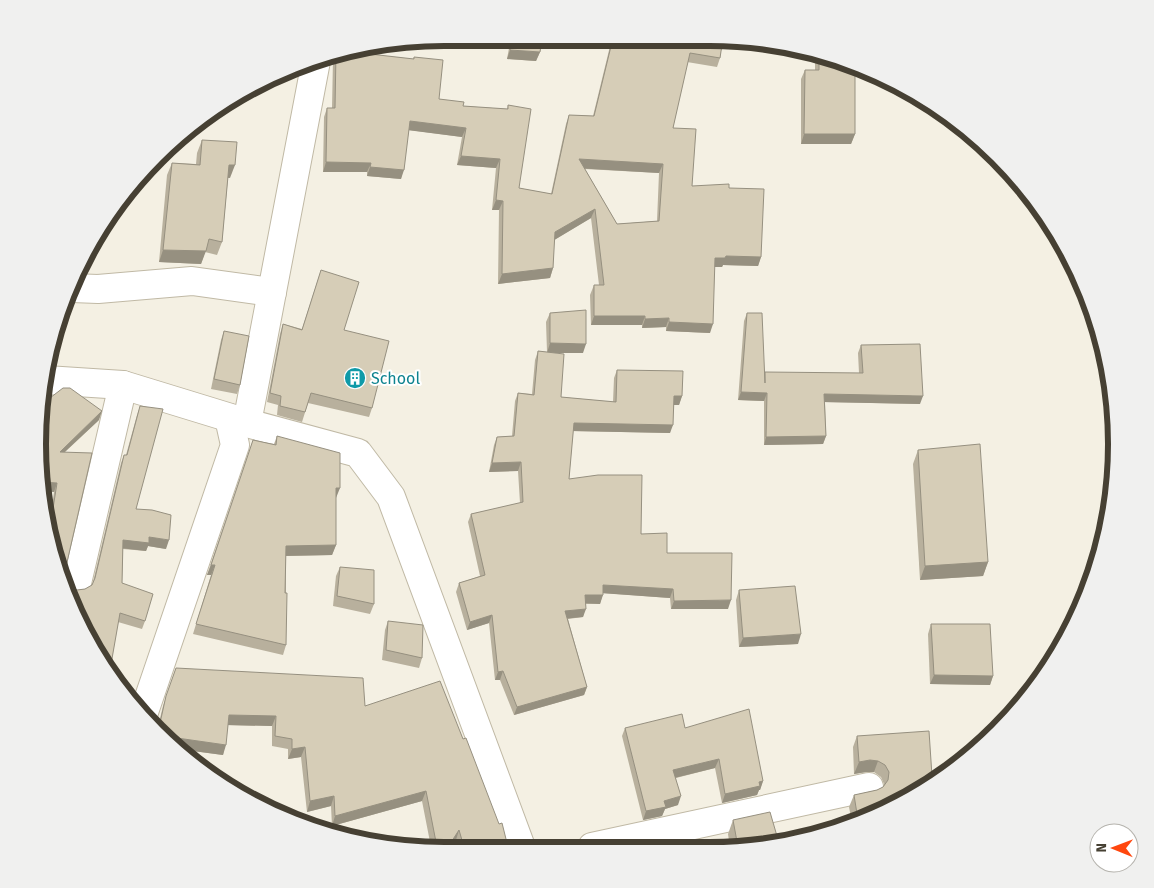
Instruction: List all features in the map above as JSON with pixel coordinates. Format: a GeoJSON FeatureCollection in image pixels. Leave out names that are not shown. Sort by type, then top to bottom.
{"type":"FeatureCollection","features":[{"type":"Feature","properties":{"kind":"street"},"geometry":{"type":"LineString","coordinates":[[146,707],[235,445],[238,420],[272,292],[315,68]]}},
{"type":"Feature","properties":{"kind":"street"},"geometry":{"type":"LineString","coordinates":[[79,288],[98,289],[192,281],[272,292]]}},
{"type":"Feature","properties":{"kind":"street"},"geometry":{"type":"LineString","coordinates":[[52,380],[123,386],[358,453],[391,497],[519,842]]}},
{"type":"Feature","properties":{"kind":"street"},"geometry":{"type":"LineString","coordinates":[[78,583],[123,386]]}},
{"type":"Feature","properties":{"kind":"street"},"geometry":{"type":"LineString","coordinates":[[615,842],[869,786]]}},
{"type":"Feature","properties":{"kind":"building"},"geometry":{"type":"Polygon","coordinates":[[[511,46],[541,46],[540,52],[510,50],[511,46]]]}},
{"type":"Feature","properties":{"kind":"building"},"geometry":{"type":"Polygon","coordinates":[[[611,46],[722,46],[720,58],[690,53],[673,128],[696,129],[692,186],[729,184],[729,188],[764,189],[761,257],[726,256],[725,258],[715,258],[713,324],[669,322],[669,318],[645,319],[645,316],[594,316],[594,285],[604,285],[595,209],[555,232],[553,268],[502,274],[503,201],[496,200],[500,159],[461,156],[466,128],[410,121],[404,170],[370,167],[371,163],[326,162],[327,108],[335,108],[336,61],[366,54],[443,60],[439,99],[464,102],[463,106],[508,109],[508,105],[531,109],[519,188],[552,194],[569,115],[594,116],[611,46]],[[579,159],[617,224],[659,221],[663,164],[579,159]]]}},
{"type":"Feature","properties":{"kind":"building"},"geometry":{"type":"Polygon","coordinates":[[[819,62],[855,74],[855,134],[804,134],[805,70],[819,70],[819,62]]]}},
{"type":"Feature","properties":{"kind":"building"},"geometry":{"type":"Polygon","coordinates":[[[202,140],[237,142],[235,165],[229,165],[222,242],[209,239],[206,251],[163,250],[172,163],[200,165],[202,140]]]}},
{"type":"Feature","properties":{"kind":"building"},"geometry":{"type":"Polygon","coordinates":[[[321,270],[359,282],[344,330],[389,341],[372,408],[311,393],[305,412],[280,406],[281,396],[270,393],[283,324],[302,330],[321,270]]]}},
{"type":"Feature","properties":{"kind":"building"},"geometry":{"type":"Polygon","coordinates":[[[586,310],[586,344],[550,343],[550,313],[586,310]]]}},
{"type":"Feature","properties":{"kind":"building"},"geometry":{"type":"Polygon","coordinates":[[[747,313],[762,313],[765,383],[765,372],[863,373],[861,345],[920,344],[923,396],[824,394],[826,436],[766,437],[767,393],[741,392],[747,313]]]}},
{"type":"Feature","properties":{"kind":"building"},"geometry":{"type":"Polygon","coordinates":[[[224,331],[249,336],[240,385],[214,379],[224,331]]]}},
{"type":"Feature","properties":{"kind":"building"},"geometry":{"type":"Polygon","coordinates":[[[538,351],[564,354],[561,397],[616,402],[617,370],[683,371],[682,396],[674,396],[673,425],[574,423],[569,479],[598,475],[642,475],[641,534],[667,533],[667,553],[732,553],[731,600],[674,601],[673,589],[603,585],[603,595],[585,595],[586,609],[565,611],[587,687],[517,707],[503,671],[498,672],[492,615],[470,622],[459,583],[485,575],[471,514],[523,502],[521,462],[492,463],[497,437],[514,436],[518,393],[534,395],[538,351]]]}},
{"type":"Feature","properties":{"kind":"building"},"geometry":{"type":"Polygon","coordinates":[[[63,388],[70,388],[102,411],[60,452],[92,453],[66,568],[52,512],[57,483],[48,482],[47,470],[46,444],[49,399],[63,388]]]}},
{"type":"Feature","properties":{"kind":"building"},"geometry":{"type":"Polygon","coordinates":[[[140,406],[163,409],[136,509],[152,510],[171,515],[169,540],[149,537],[149,543],[123,540],[122,583],[153,594],[145,621],[120,613],[111,662],[87,620],[74,588],[77,590],[85,589],[92,585],[95,578],[124,455],[127,455],[140,406]]]}},
{"type":"Feature","properties":{"kind":"building"},"geometry":{"type":"Polygon","coordinates":[[[277,436],[340,453],[340,488],[336,488],[336,545],[286,546],[286,645],[196,624],[215,565],[211,565],[253,440],[276,445],[277,436]]]}},
{"type":"Feature","properties":{"kind":"building"},"geometry":{"type":"Polygon","coordinates":[[[980,444],[988,562],[925,566],[918,450],[980,444]]]}},
{"type":"Feature","properties":{"kind":"building"},"geometry":{"type":"Polygon","coordinates":[[[340,567],[374,570],[374,604],[337,596],[340,567]]]}},
{"type":"Feature","properties":{"kind":"building"},"geometry":{"type":"Polygon","coordinates":[[[795,586],[801,634],[743,638],[739,590],[795,586]]]}},
{"type":"Feature","properties":{"kind":"building"},"geometry":{"type":"Polygon","coordinates":[[[388,621],[423,625],[422,658],[386,650],[388,621]]]}},
{"type":"Feature","properties":{"kind":"building"},"geometry":{"type":"Polygon","coordinates":[[[931,624],[990,624],[993,676],[934,675],[931,624]]]}},
{"type":"Feature","properties":{"kind":"building"},"geometry":{"type":"Polygon","coordinates":[[[176,668],[363,678],[365,706],[440,681],[463,739],[466,738],[499,824],[502,823],[507,842],[463,842],[459,830],[451,842],[436,842],[426,791],[335,816],[334,796],[310,801],[305,747],[292,749],[292,739],[275,736],[276,716],[229,715],[226,745],[177,738],[160,722],[166,696],[176,668]]]}},
{"type":"Feature","properties":{"kind":"building"},"geometry":{"type":"Polygon","coordinates":[[[749,709],[763,781],[759,782],[760,786],[725,794],[719,759],[673,770],[681,796],[664,801],[666,807],[646,811],[625,728],[682,714],[685,728],[749,709]]]}},
{"type":"Feature","properties":{"kind":"building"},"geometry":{"type":"Polygon","coordinates":[[[929,731],[932,774],[886,801],[857,813],[854,795],[883,787],[888,780],[889,772],[885,765],[878,761],[859,762],[857,736],[929,731]]]}},
{"type":"Feature","properties":{"kind":"building"},"geometry":{"type":"Polygon","coordinates":[[[770,812],[777,836],[737,841],[733,820],[770,812]]]}},
{"type":"Feature","properties":{"kind":"place","name":"School"},"geometry":{"type":"Point","coordinates":[355,378]}}]}
